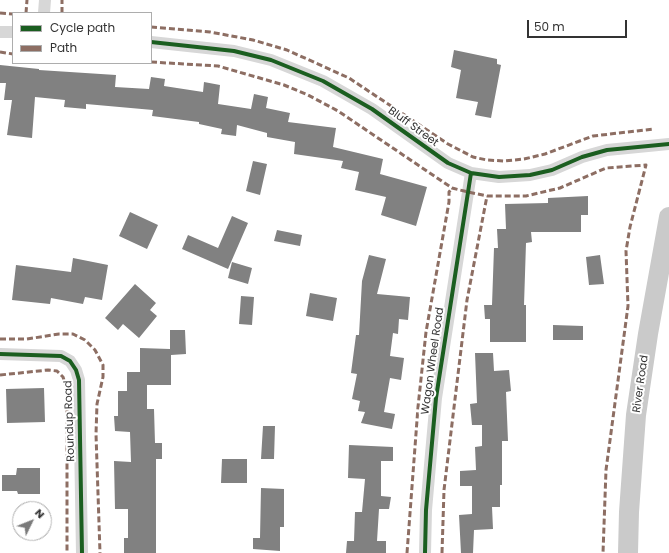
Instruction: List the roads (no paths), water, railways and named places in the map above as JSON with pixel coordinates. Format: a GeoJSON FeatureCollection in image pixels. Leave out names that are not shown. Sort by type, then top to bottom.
{"type":"FeatureCollection","features":[{"type":"Feature","properties":{"kind":"main road","name":"River Road"},"geometry":{"type":"LineString","coordinates":[[628,553],[629,512],[636,415],[648,334],[669,217]]}},
{"type":"Feature","properties":{"kind":"street"},"geometry":{"type":"LineString","coordinates":[[44,0],[44,12]]}},
{"type":"Feature","properties":{"kind":"street"},"geometry":{"type":"LineString","coordinates":[[0,32],[12,32]]}},
{"type":"Feature","properties":{"kind":"street","name":"Bluff Street"},"geometry":{"type":"LineString","coordinates":[[152,42],[234,51],[271,60],[323,81],[372,109],[448,163],[471,173],[499,177],[530,175],[552,170],[582,157],[607,150],[669,144]]}},
{"type":"Feature","properties":{"kind":"street","name":"Wagon Wheel Road"},"geometry":{"type":"LineString","coordinates":[[425,553],[426,510],[436,398],[471,173]]}},
{"type":"Feature","properties":{"kind":"street","name":"Roundup Road"},"geometry":{"type":"LineString","coordinates":[[0,354],[62,356],[70,361],[76,370],[79,380],[82,553]]}}]}
